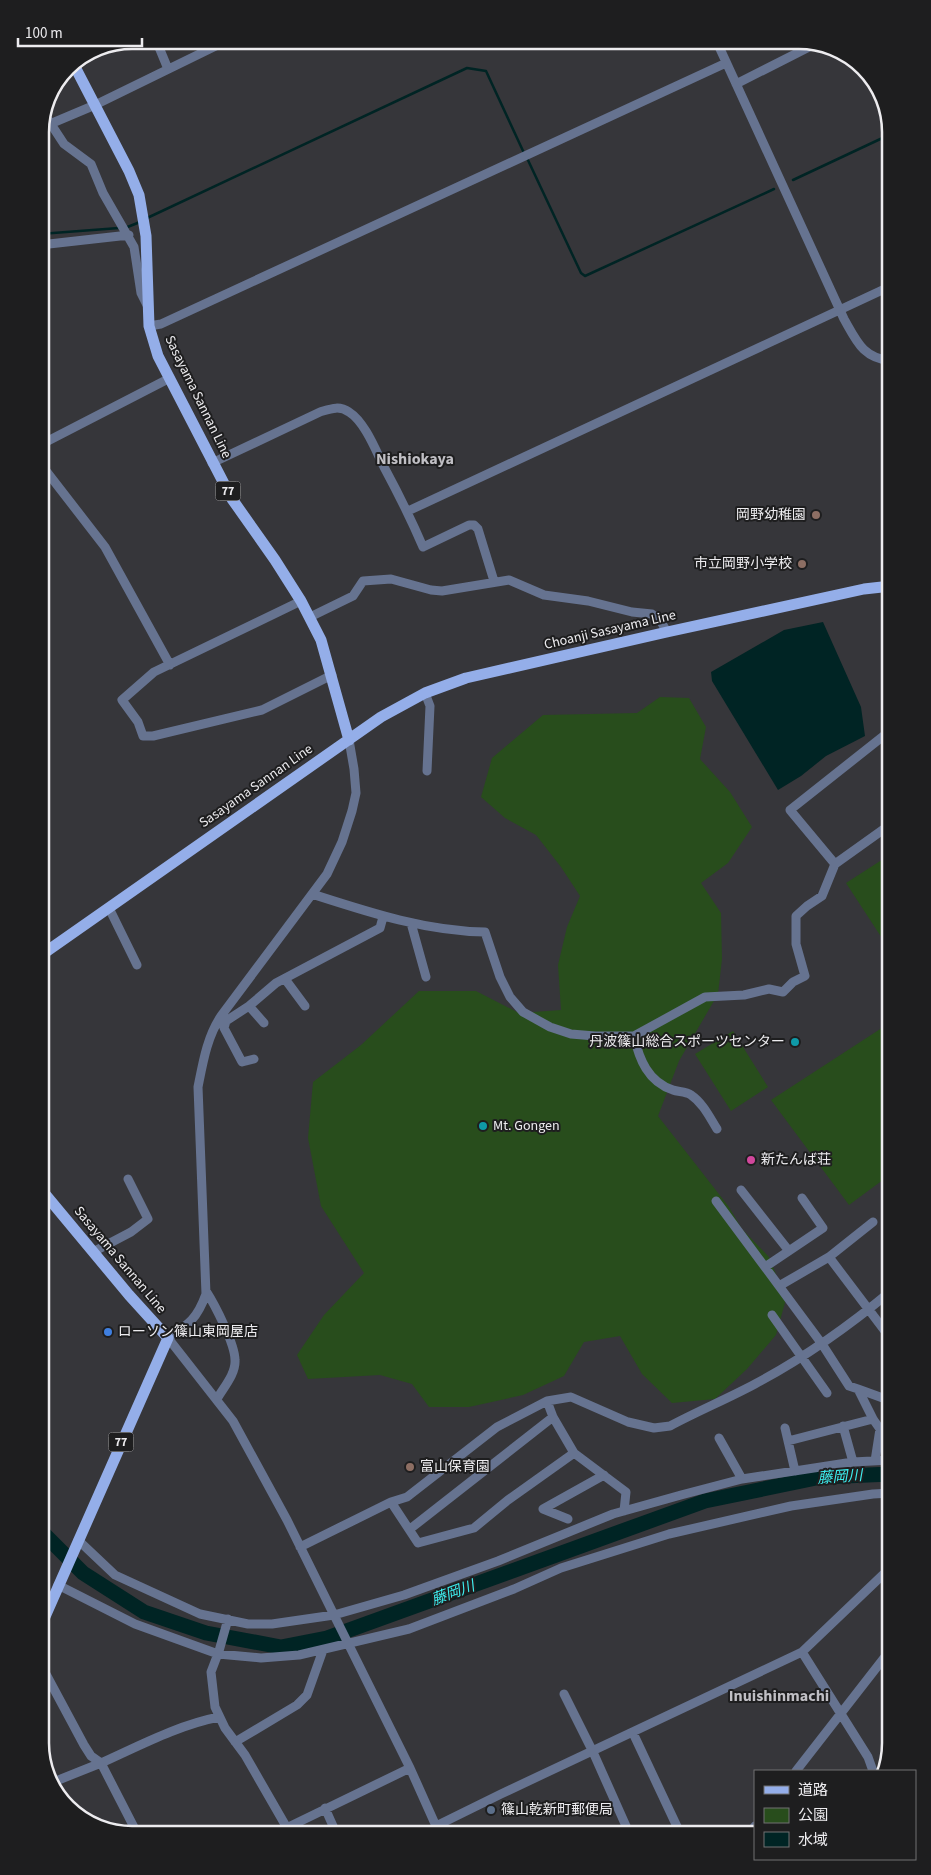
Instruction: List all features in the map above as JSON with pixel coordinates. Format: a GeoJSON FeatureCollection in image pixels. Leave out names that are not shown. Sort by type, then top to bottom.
{"type":"FeatureCollection","features":[{"type":"Feature","properties":{"kind":"main road","name":"Sasayama Sannan Line"},"geometry":{"type":"LineString","coordinates":[[49,950],[349,740],[321,640],[310,617],[275,560],[232,499],[158,356],[149,326],[146,230],[139,195],[129,171],[76,70]]}},
{"type":"Feature","properties":{"kind":"main road","name":"Choanji Sasayama Line"},"geometry":{"type":"LineString","coordinates":[[349,740],[381,717],[425,693],[466,678],[667,632],[864,589],[882,587]]}},
{"type":"Feature","properties":{"kind":"main road","name":"Sasayama Sannan Line"},"geometry":{"type":"LineString","coordinates":[[49,1199],[168,1338]]}},
{"type":"Feature","properties":{"kind":"main road","name":"77"},"geometry":{"type":"LineString","coordinates":[[49,1607],[168,1338]]}},
{"type":"Feature","properties":{"kind":"street"},"geometry":{"type":"LineString","coordinates":[[160,49],[168,69]]}},
{"type":"Feature","properties":{"kind":"street"},"geometry":{"type":"LineString","coordinates":[[147,304],[141,293],[134,246],[103,193],[91,164],[64,144],[50,124],[95,105],[209,49]]}},
{"type":"Feature","properties":{"kind":"street"},"geometry":{"type":"LineString","coordinates":[[720,49],[840,310],[856,340],[868,354],[882,360]]}},
{"type":"Feature","properties":{"kind":"street"},"geometry":{"type":"LineString","coordinates":[[736,84],[805,49]]}},
{"type":"Feature","properties":{"kind":"street"},"geometry":{"type":"LineString","coordinates":[[149,326],[161,324],[726,62]]}},
{"type":"Feature","properties":{"kind":"street"},"geometry":{"type":"LineString","coordinates":[[49,244],[128,233]]}},
{"type":"Feature","properties":{"kind":"street"},"geometry":{"type":"LineString","coordinates":[[408,510],[882,290]]}},
{"type":"Feature","properties":{"kind":"street"},"geometry":{"type":"LineString","coordinates":[[49,441],[170,378]]}},
{"type":"Feature","properties":{"kind":"street"},"geometry":{"type":"LineString","coordinates":[[212,463],[320,412],[335,408],[348,411],[356,418],[371,441],[408,510],[423,546],[470,525],[474,525],[478,529],[494,581]]}},
{"type":"Feature","properties":{"kind":"street"},"geometry":{"type":"LineString","coordinates":[[49,475],[105,547],[170,664]]}},
{"type":"Feature","properties":{"kind":"street"},"geometry":{"type":"LineString","coordinates":[[310,617],[353,596],[363,581],[391,579],[431,590],[442,591],[494,581],[510,580],[544,595],[588,601],[632,612],[652,614],[660,620],[667,632]]}},
{"type":"Feature","properties":{"kind":"street"},"geometry":{"type":"LineString","coordinates":[[301,601],[154,672],[122,700],[138,722],[143,736],[153,736],[262,710],[332,675]]}},
{"type":"Feature","properties":{"kind":"street"},"geometry":{"type":"LineString","coordinates":[[425,693],[430,706],[427,771]]}},
{"type":"Feature","properties":{"kind":"street"},"geometry":{"type":"LineString","coordinates":[[835,864],[790,810],[882,737]]}},
{"type":"Feature","properties":{"kind":"street"},"geometry":{"type":"LineString","coordinates":[[254,1060],[242,1062],[224,1028],[224,1019],[328,874],[342,842],[356,793],[349,740]]}},
{"type":"Feature","properties":{"kind":"street"},"geometry":{"type":"LineString","coordinates":[[312,894],[383,917],[458,932],[485,932],[500,977],[510,997],[524,1012],[570,1034],[634,1036],[705,997],[744,995],[769,989],[783,992],[793,982],[805,976],[796,944],[796,916],[822,896],[835,864],[882,830]]}},
{"type":"Feature","properties":{"kind":"street"},"geometry":{"type":"LineString","coordinates":[[109,908],[137,965]]}},
{"type":"Feature","properties":{"kind":"street"},"geometry":{"type":"LineString","coordinates":[[383,917],[380,928],[276,983],[249,1006],[214,1026],[204,1057],[198,1087],[206,1291],[201,1308],[191,1322],[168,1338],[233,1421],[336,1618],[410,1768],[436,1826]]}},
{"type":"Feature","properties":{"kind":"street"},"geometry":{"type":"LineString","coordinates":[[411,922],[426,977]]}},
{"type":"Feature","properties":{"kind":"street"},"geometry":{"type":"LineString","coordinates":[[285,979],[305,1006]]}},
{"type":"Feature","properties":{"kind":"street"},"geometry":{"type":"LineString","coordinates":[[249,1006],[264,1023]]}},
{"type":"Feature","properties":{"kind":"street"},"geometry":{"type":"LineString","coordinates":[[634,1036],[638,1053],[648,1075],[671,1090],[690,1094],[706,1111],[717,1129]]}},
{"type":"Feature","properties":{"kind":"street"},"geometry":{"type":"LineString","coordinates":[[93,1252],[130,1232],[148,1219],[128,1179]]}},
{"type":"Feature","properties":{"kind":"street"},"geometry":{"type":"LineString","coordinates":[[741,1190],[790,1251]]}},
{"type":"Feature","properties":{"kind":"street"},"geometry":{"type":"LineString","coordinates":[[765,1267],[823,1228],[802,1198]]}},
{"type":"Feature","properties":{"kind":"street"},"geometry":{"type":"LineString","coordinates":[[716,1201],[822,1344],[849,1386],[882,1398]]}},
{"type":"Feature","properties":{"kind":"street"},"geometry":{"type":"LineString","coordinates":[[779,1286],[829,1256],[873,1222]]}},
{"type":"Feature","properties":{"kind":"street"},"geometry":{"type":"LineString","coordinates":[[829,1256],[882,1327]]}},
{"type":"Feature","properties":{"kind":"street"},"geometry":{"type":"LineString","coordinates":[[206,1291],[216,1307],[235,1360],[232,1374],[216,1399]]}},
{"type":"Feature","properties":{"kind":"street"},"geometry":{"type":"LineString","coordinates":[[300,1547],[391,1502],[407,1497],[497,1427],[547,1400],[571,1398],[628,1422],[654,1428],[670,1426],[757,1383],[801,1357],[822,1344],[882,1298]]}},
{"type":"Feature","properties":{"kind":"street"},"geometry":{"type":"LineString","coordinates":[[772,1315],[827,1393]]}},
{"type":"Feature","properties":{"kind":"street"},"geometry":{"type":"LineString","coordinates":[[858,1388],[880,1429],[874,1461]]}},
{"type":"Feature","properties":{"kind":"street"},"geometry":{"type":"LineString","coordinates":[[547,1400],[553,1418],[574,1453],[626,1492],[624,1511]]}},
{"type":"Feature","properties":{"kind":"street"},"geometry":{"type":"LineString","coordinates":[[410,1529],[553,1418]]}},
{"type":"Feature","properties":{"kind":"street"},"geometry":{"type":"LineString","coordinates":[[788,1441],[873,1419]]}},
{"type":"Feature","properties":{"kind":"street"},"geometry":{"type":"LineString","coordinates":[[843,1426],[853,1462]]}},
{"type":"Feature","properties":{"kind":"street"},"geometry":{"type":"LineString","coordinates":[[785,1428],[795,1471]]}},
{"type":"Feature","properties":{"kind":"street"},"geometry":{"type":"LineString","coordinates":[[719,1438],[742,1479]]}},
{"type":"Feature","properties":{"kind":"street"},"geometry":{"type":"LineString","coordinates":[[391,1502],[418,1543],[474,1528],[508,1500],[574,1453]]}},
{"type":"Feature","properties":{"kind":"street"},"geometry":{"type":"LineString","coordinates":[[77,1543],[115,1575],[200,1614],[248,1624],[272,1624],[336,1618],[404,1595],[624,1511],[742,1479],[853,1462],[882,1461]]}},
{"type":"Feature","properties":{"kind":"street"},"geometry":{"type":"LineString","coordinates":[[568,1519],[543,1509],[604,1476]]}},
{"type":"Feature","properties":{"kind":"street"},"geometry":{"type":"LineString","coordinates":[[60,1582],[134,1624],[219,1653],[261,1658],[299,1655],[417,1626],[514,1589],[561,1568],[670,1534],[791,1506],[882,1494]]}},
{"type":"Feature","properties":{"kind":"street"},"geometry":{"type":"LineString","coordinates":[[445,1826],[501,1794],[802,1652],[882,1576]]}},
{"type":"Feature","properties":{"kind":"street"},"geometry":{"type":"LineString","coordinates":[[227,1621],[219,1653],[211,1672],[213,1696],[225,1728],[245,1755],[286,1826]]}},
{"type":"Feature","properties":{"kind":"street"},"geometry":{"type":"LineString","coordinates":[[235,1742],[298,1705],[307,1695],[323,1650]]}},
{"type":"Feature","properties":{"kind":"street"},"geometry":{"type":"LineString","coordinates":[[802,1652],[868,1756],[873,1770]]}},
{"type":"Feature","properties":{"kind":"street"},"geometry":{"type":"LineString","coordinates":[[797,1770],[882,1660]]}},
{"type":"Feature","properties":{"kind":"street"},"geometry":{"type":"LineString","coordinates":[[49,1680],[84,1745],[91,1756],[101,1763],[133,1826]]}},
{"type":"Feature","properties":{"kind":"street"},"geometry":{"type":"LineString","coordinates":[[564,1694],[593,1752],[626,1826]]}},
{"type":"Feature","properties":{"kind":"street"},"geometry":{"type":"LineString","coordinates":[[58,1780],[158,1737],[207,1719],[220,1717]]}},
{"type":"Feature","properties":{"kind":"street"},"geometry":{"type":"LineString","coordinates":[[633,1733],[678,1826]]}},
{"type":"Feature","properties":{"kind":"street"},"geometry":{"type":"LineString","coordinates":[[291,1826],[410,1768]]}},
{"type":"Feature","properties":{"kind":"street"},"geometry":{"type":"LineString","coordinates":[[325,1808],[333,1826]]}},
{"type":"Feature","properties":{"kind":"green space"},"geometry":{"type":"Polygon","coordinates":[[[660,697],[689,698],[706,727],[700,759],[730,792],[752,827],[728,863],[701,883],[721,913],[722,959],[718,994],[679,1061],[658,1116],[729,1207],[742,1229],[769,1257],[786,1299],[776,1335],[747,1369],[715,1399],[672,1403],[642,1374],[620,1336],[584,1342],[564,1376],[523,1395],[469,1407],[429,1407],[412,1384],[380,1375],[308,1379],[297,1355],[324,1315],[364,1273],[321,1206],[308,1138],[313,1082],[361,1045],[419,991],[476,991],[519,1013],[561,1010],[558,965],[567,927],[580,896],[561,867],[536,835],[505,818],[481,797],[492,758],[543,715],[637,713],[660,697]]]}},
{"type":"Feature","properties":{"kind":"green space"},"geometry":{"type":"Polygon","coordinates":[[[882,860],[882,938],[846,883],[882,860]]]}},
{"type":"Feature","properties":{"kind":"green space"},"geometry":{"type":"Polygon","coordinates":[[[882,1028],[882,1181],[849,1205],[771,1100],[882,1028]]]}},
{"type":"Feature","properties":{"kind":"green space"},"geometry":{"type":"Polygon","coordinates":[[[733,1031],[768,1087],[731,1111],[695,1054],[733,1031]]]}},
{"type":"Feature","properties":{"kind":"water"},"geometry":{"type":"Polygon","coordinates":[[[823,622],[861,707],[865,736],[826,756],[801,776],[778,790],[712,681],[711,672],[784,630],[823,622]]]}},
{"type":"Feature","properties":{"kind":"waterway"},"geometry":{"type":"LineString","coordinates":[[145,219],[467,68],[486,71],[524,153]]}},
{"type":"Feature","properties":{"kind":"waterway"},"geometry":{"type":"LineString","coordinates":[[793,180],[882,138]]}},
{"type":"Feature","properties":{"kind":"waterway"},"geometry":{"type":"LineString","coordinates":[[527,158],[581,273],[585,276],[774,189]]}},
{"type":"Feature","properties":{"kind":"waterway"},"geometry":{"type":"LineString","coordinates":[[125,228],[140,222]]}},
{"type":"Feature","properties":{"kind":"waterway"},"geometry":{"type":"LineString","coordinates":[[49,233],[119,228]]}},
{"type":"Feature","properties":{"kind":"waterway","name":"藤岡川"},"geometry":{"type":"LineString","coordinates":[[49,1539],[83,1573],[144,1612],[206,1633],[281,1647],[327,1638],[705,1501],[821,1477],[882,1474]]}},
{"type":"Feature","properties":{"kind":"place","name":"岡野幼稚園"},"geometry":{"type":"Point","coordinates":[816,515]}},
{"type":"Feature","properties":{"kind":"place","name":"市立岡野小学校"},"geometry":{"type":"Point","coordinates":[802,564]}},
{"type":"Feature","properties":{"kind":"place","name":"丹波篠山総合スポーツセンター"},"geometry":{"type":"Point","coordinates":[795,1042]}},
{"type":"Feature","properties":{"kind":"place","name":"Mt. Gongen"},"geometry":{"type":"Point","coordinates":[483,1126]}},
{"type":"Feature","properties":{"kind":"place","name":"新たんば荘"},"geometry":{"type":"Point","coordinates":[751,1160]}},
{"type":"Feature","properties":{"kind":"place","name":"ローソン篠山東岡屋店"},"geometry":{"type":"Point","coordinates":[108,1332]}},
{"type":"Feature","properties":{"kind":"place","name":"富山保育園"},"geometry":{"type":"Point","coordinates":[410,1467]}},
{"type":"Feature","properties":{"kind":"place","name":"篠山乾新町郵便局"},"geometry":{"type":"Point","coordinates":[491,1810]}},
{"type":"Feature","properties":{"kind":"district","name":"Nishiokaya"},"geometry":{"type":"Point","coordinates":[415,459]}},
{"type":"Feature","properties":{"kind":"district","name":"Inuishinmachi"},"geometry":{"type":"Point","coordinates":[779,1696]}}]}
